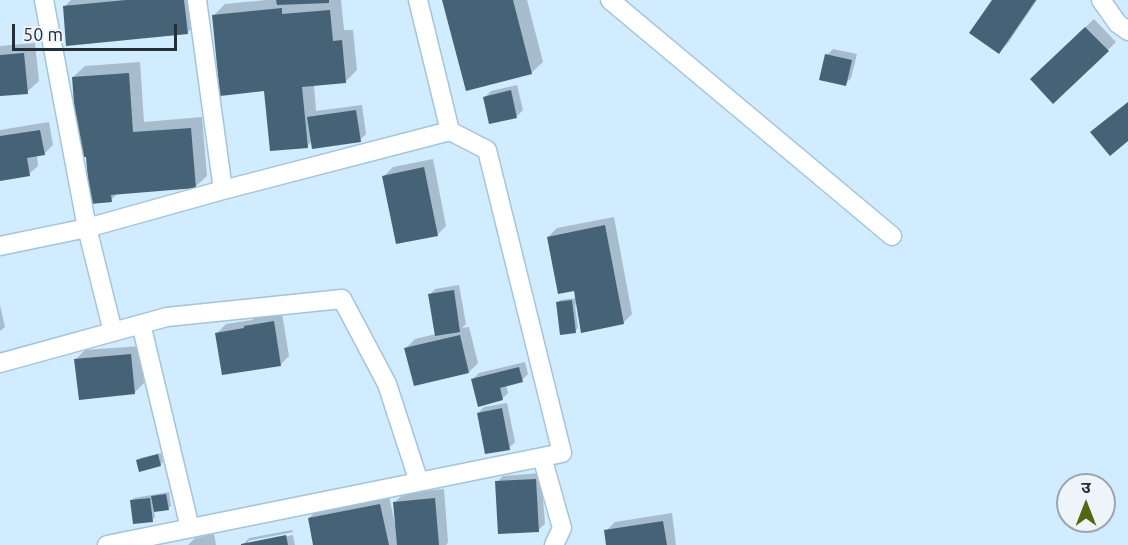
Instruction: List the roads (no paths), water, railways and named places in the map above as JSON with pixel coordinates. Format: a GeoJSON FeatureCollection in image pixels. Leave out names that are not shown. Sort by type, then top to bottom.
{"type":"FeatureCollection","features":[{"type":"Feature","properties":{"kind":"street"},"geometry":{"type":"LineString","coordinates":[[44,0],[87,228],[113,332]]}},
{"type":"Feature","properties":{"kind":"street"},"geometry":{"type":"LineString","coordinates":[[197,0],[223,190]]}},
{"type":"Feature","properties":{"kind":"street"},"geometry":{"type":"LineString","coordinates":[[418,0],[450,131]]}},
{"type":"Feature","properties":{"kind":"street"},"geometry":{"type":"LineString","coordinates":[[610,0],[892,236]]}},
{"type":"Feature","properties":{"kind":"street"},"geometry":{"type":"LineString","coordinates":[[1101,0],[1118,24],[1128,31]]}},
{"type":"Feature","properties":{"kind":"street"},"geometry":{"type":"LineString","coordinates":[[0,246],[87,228],[450,131],[487,150],[562,453],[107,545]]}},
{"type":"Feature","properties":{"kind":"street"},"geometry":{"type":"LineString","coordinates":[[0,363],[167,317],[342,299],[387,384],[419,482]]}},
{"type":"Feature","properties":{"kind":"street"},"geometry":{"type":"LineString","coordinates":[[141,324],[190,528]]}},
{"type":"Feature","properties":{"kind":"street"},"geometry":{"type":"LineString","coordinates":[[542,457],[562,528],[554,545]]}}]}
